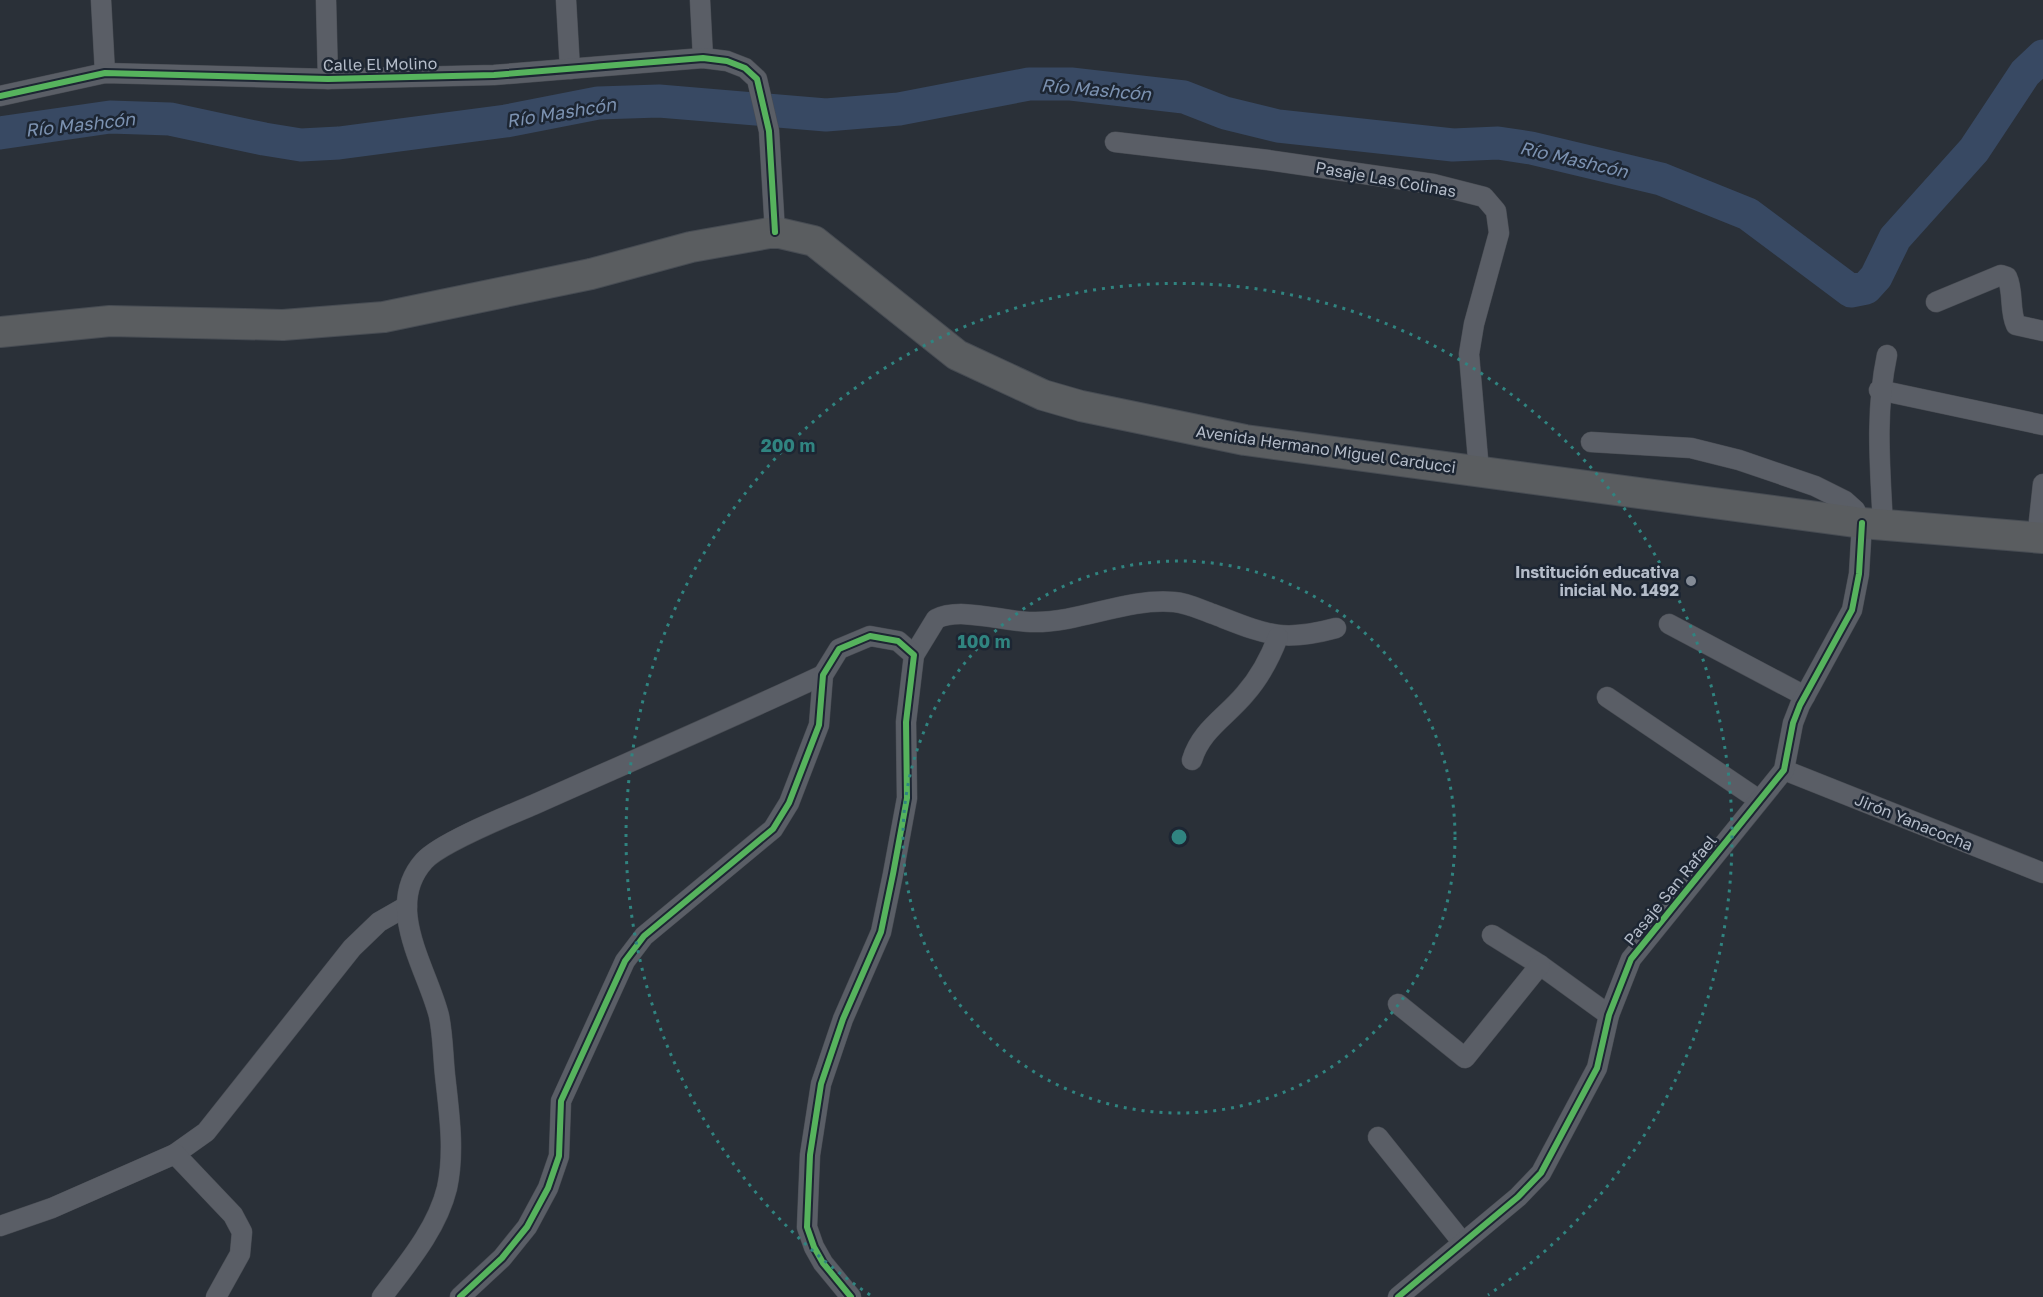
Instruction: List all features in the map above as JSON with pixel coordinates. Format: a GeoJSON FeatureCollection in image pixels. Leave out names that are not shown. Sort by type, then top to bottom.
{"type":"FeatureCollection","features":[{"type":"Feature","properties":{"kind":"highway","name":"Avenida Hermano Miguel Carducci"},"geometry":{"type":"LineString","coordinates":[[0,332],[110,321],[283,326],[384,317],[591,274],[691,247],[775,232],[814,241],[957,355],[1043,395],[1081,406],[1245,440],[1872,524],[2040,538]]}},
{"type":"Feature","properties":{"kind":"street"},"geometry":{"type":"LineString","coordinates":[[101,0],[105,73]]}},
{"type":"Feature","properties":{"kind":"street"},"geometry":{"type":"LineString","coordinates":[[326,0],[328,79]]}},
{"type":"Feature","properties":{"kind":"street"},"geometry":{"type":"LineString","coordinates":[[566,0],[570,69]]}},
{"type":"Feature","properties":{"kind":"street"},"geometry":{"type":"LineString","coordinates":[[700,0],[703,58]]}},
{"type":"Feature","properties":{"kind":"street","name":"Calle El Molino"},"geometry":{"type":"LineString","coordinates":[[0,96],[105,73],[328,79],[494,75],[703,58],[727,61],[744,68],[757,79],[769,131],[775,232]]}},
{"type":"Feature","properties":{"kind":"street","name":"Pasaje Las Colinas"},"geometry":{"type":"LineString","coordinates":[[1115,142],[1433,183],[1484,197],[1496,211],[1499,233],[1474,324],[1469,354],[1479,471]]}},
{"type":"Feature","properties":{"kind":"street"},"geometry":{"type":"LineString","coordinates":[[1936,302],[2001,275],[2007,277],[2010,283],[2011,315],[2016,326],[2043,331]]}},
{"type":"Feature","properties":{"kind":"street"},"geometry":{"type":"LineString","coordinates":[[1784,771],[1793,723],[1805,696],[1852,610],[1872,524],[1879,390],[1887,355]]}},
{"type":"Feature","properties":{"kind":"street"},"geometry":{"type":"LineString","coordinates":[[1879,390],[2043,425]]}},
{"type":"Feature","properties":{"kind":"street"},"geometry":{"type":"LineString","coordinates":[[1591,442],[1691,448],[1739,460],[1815,486],[1845,501],[1872,524]]}},
{"type":"Feature","properties":{"kind":"street"},"geometry":{"type":"LineString","coordinates":[[2040,538],[2043,484]]}},
{"type":"Feature","properties":{"kind":"street"},"geometry":{"type":"LineString","coordinates":[[851,1297],[823,1263],[807,1227],[810,1155],[821,1084],[843,1019],[881,932],[907,798],[906,722],[914,655],[936,619],[945,614],[956,613],[1013,621],[1050,622],[1130,604],[1160,602],[1190,606],[1278,637],[1302,636],[1336,628]]}},
{"type":"Feature","properties":{"kind":"street"},"geometry":{"type":"LineString","coordinates":[[1669,624],[1805,696]]}},
{"type":"Feature","properties":{"kind":"street"},"geometry":{"type":"LineString","coordinates":[[460,1297],[502,1258],[527,1227],[548,1188],[559,1156],[561,1101],[625,961],[644,936],[749,846],[773,829],[789,803],[819,725],[824,675],[839,649],[870,636],[898,641],[914,655]]}},
{"type":"Feature","properties":{"kind":"street"},"geometry":{"type":"LineString","coordinates":[[1192,760],[1201,738],[1245,694],[1263,671],[1278,637]]}},
{"type":"Feature","properties":{"kind":"street"},"geometry":{"type":"LineString","coordinates":[[382,1297],[413,1255],[438,1212],[446,1189],[451,1153],[450,1106],[439,1016],[415,950],[407,906],[411,882],[420,866],[434,853],[505,817],[824,675]]}},
{"type":"Feature","properties":{"kind":"street"},"geometry":{"type":"LineString","coordinates":[[1607,697],[1759,800]]}},
{"type":"Feature","properties":{"kind":"street","name":"Pasaje San Rafael"},"geometry":{"type":"LineString","coordinates":[[1398,1297],[1518,1197],[1541,1173],[1597,1068],[1609,1015],[1631,959],[1702,875],[1784,771]]}},
{"type":"Feature","properties":{"kind":"street","name":"Jirón Yanacocha"},"geometry":{"type":"LineString","coordinates":[[1784,771],[2043,873]]}},
{"type":"Feature","properties":{"kind":"street"},"geometry":{"type":"LineString","coordinates":[[0,1226],[52,1208],[176,1154],[206,1132],[352,948],[379,922],[407,906]]}},
{"type":"Feature","properties":{"kind":"street"},"geometry":{"type":"LineString","coordinates":[[1492,935],[1540,965],[1609,1015]]}},
{"type":"Feature","properties":{"kind":"street"},"geometry":{"type":"LineString","coordinates":[[1398,1004],[1465,1058],[1540,965]]}},
{"type":"Feature","properties":{"kind":"street"},"geometry":{"type":"LineString","coordinates":[[1378,1137],[1463,1243]]}},
{"type":"Feature","properties":{"kind":"street"},"geometry":{"type":"LineString","coordinates":[[176,1154],[233,1215],[242,1232],[240,1254],[216,1297]]}},
{"type":"Feature","properties":{"kind":"waterway","name":"Río Mashcón"},"geometry":{"type":"LineString","coordinates":[[0,133],[110,117],[170,119],[301,145],[339,143],[506,121],[598,103],[659,101],[826,115],[899,109],[1029,84],[1071,84],[1184,97],[1225,113],[1278,126],[1453,145],[1498,143],[1531,148],[1661,179],[1748,214],[1851,291],[1866,288],[1876,277],[1895,238],[1974,150],[2025,73],[2043,56]]}},
{"type":"Feature","properties":{"kind":"cycle path"},"geometry":{"type":"LineString","coordinates":[[0,96],[105,73],[328,79],[494,75],[703,58],[727,61],[745,68],[757,79],[769,131],[775,232]]}},
{"type":"Feature","properties":{"kind":"cycle path"},"geometry":{"type":"LineString","coordinates":[[1398,1297],[1518,1197],[1541,1173],[1597,1068],[1609,1015],[1631,959],[1784,770],[1793,723],[1800,705],[1852,610],[1859,574],[1862,523]]}},
{"type":"Feature","properties":{"kind":"cycle path"},"geometry":{"type":"LineString","coordinates":[[460,1297],[502,1258],[527,1227],[548,1188],[559,1156],[561,1101],[625,961],[644,936],[773,829],[789,803],[819,725],[823,675],[839,649],[870,636],[898,641],[914,655],[906,722],[907,798],[881,932],[843,1019],[821,1084],[810,1155],[807,1227],[823,1263],[851,1297]]}},
{"type":"Feature","properties":{"kind":"place","name":"Institución educativa inicial No. 1492"},"geometry":{"type":"Point","coordinates":[1691,581]}}]}
